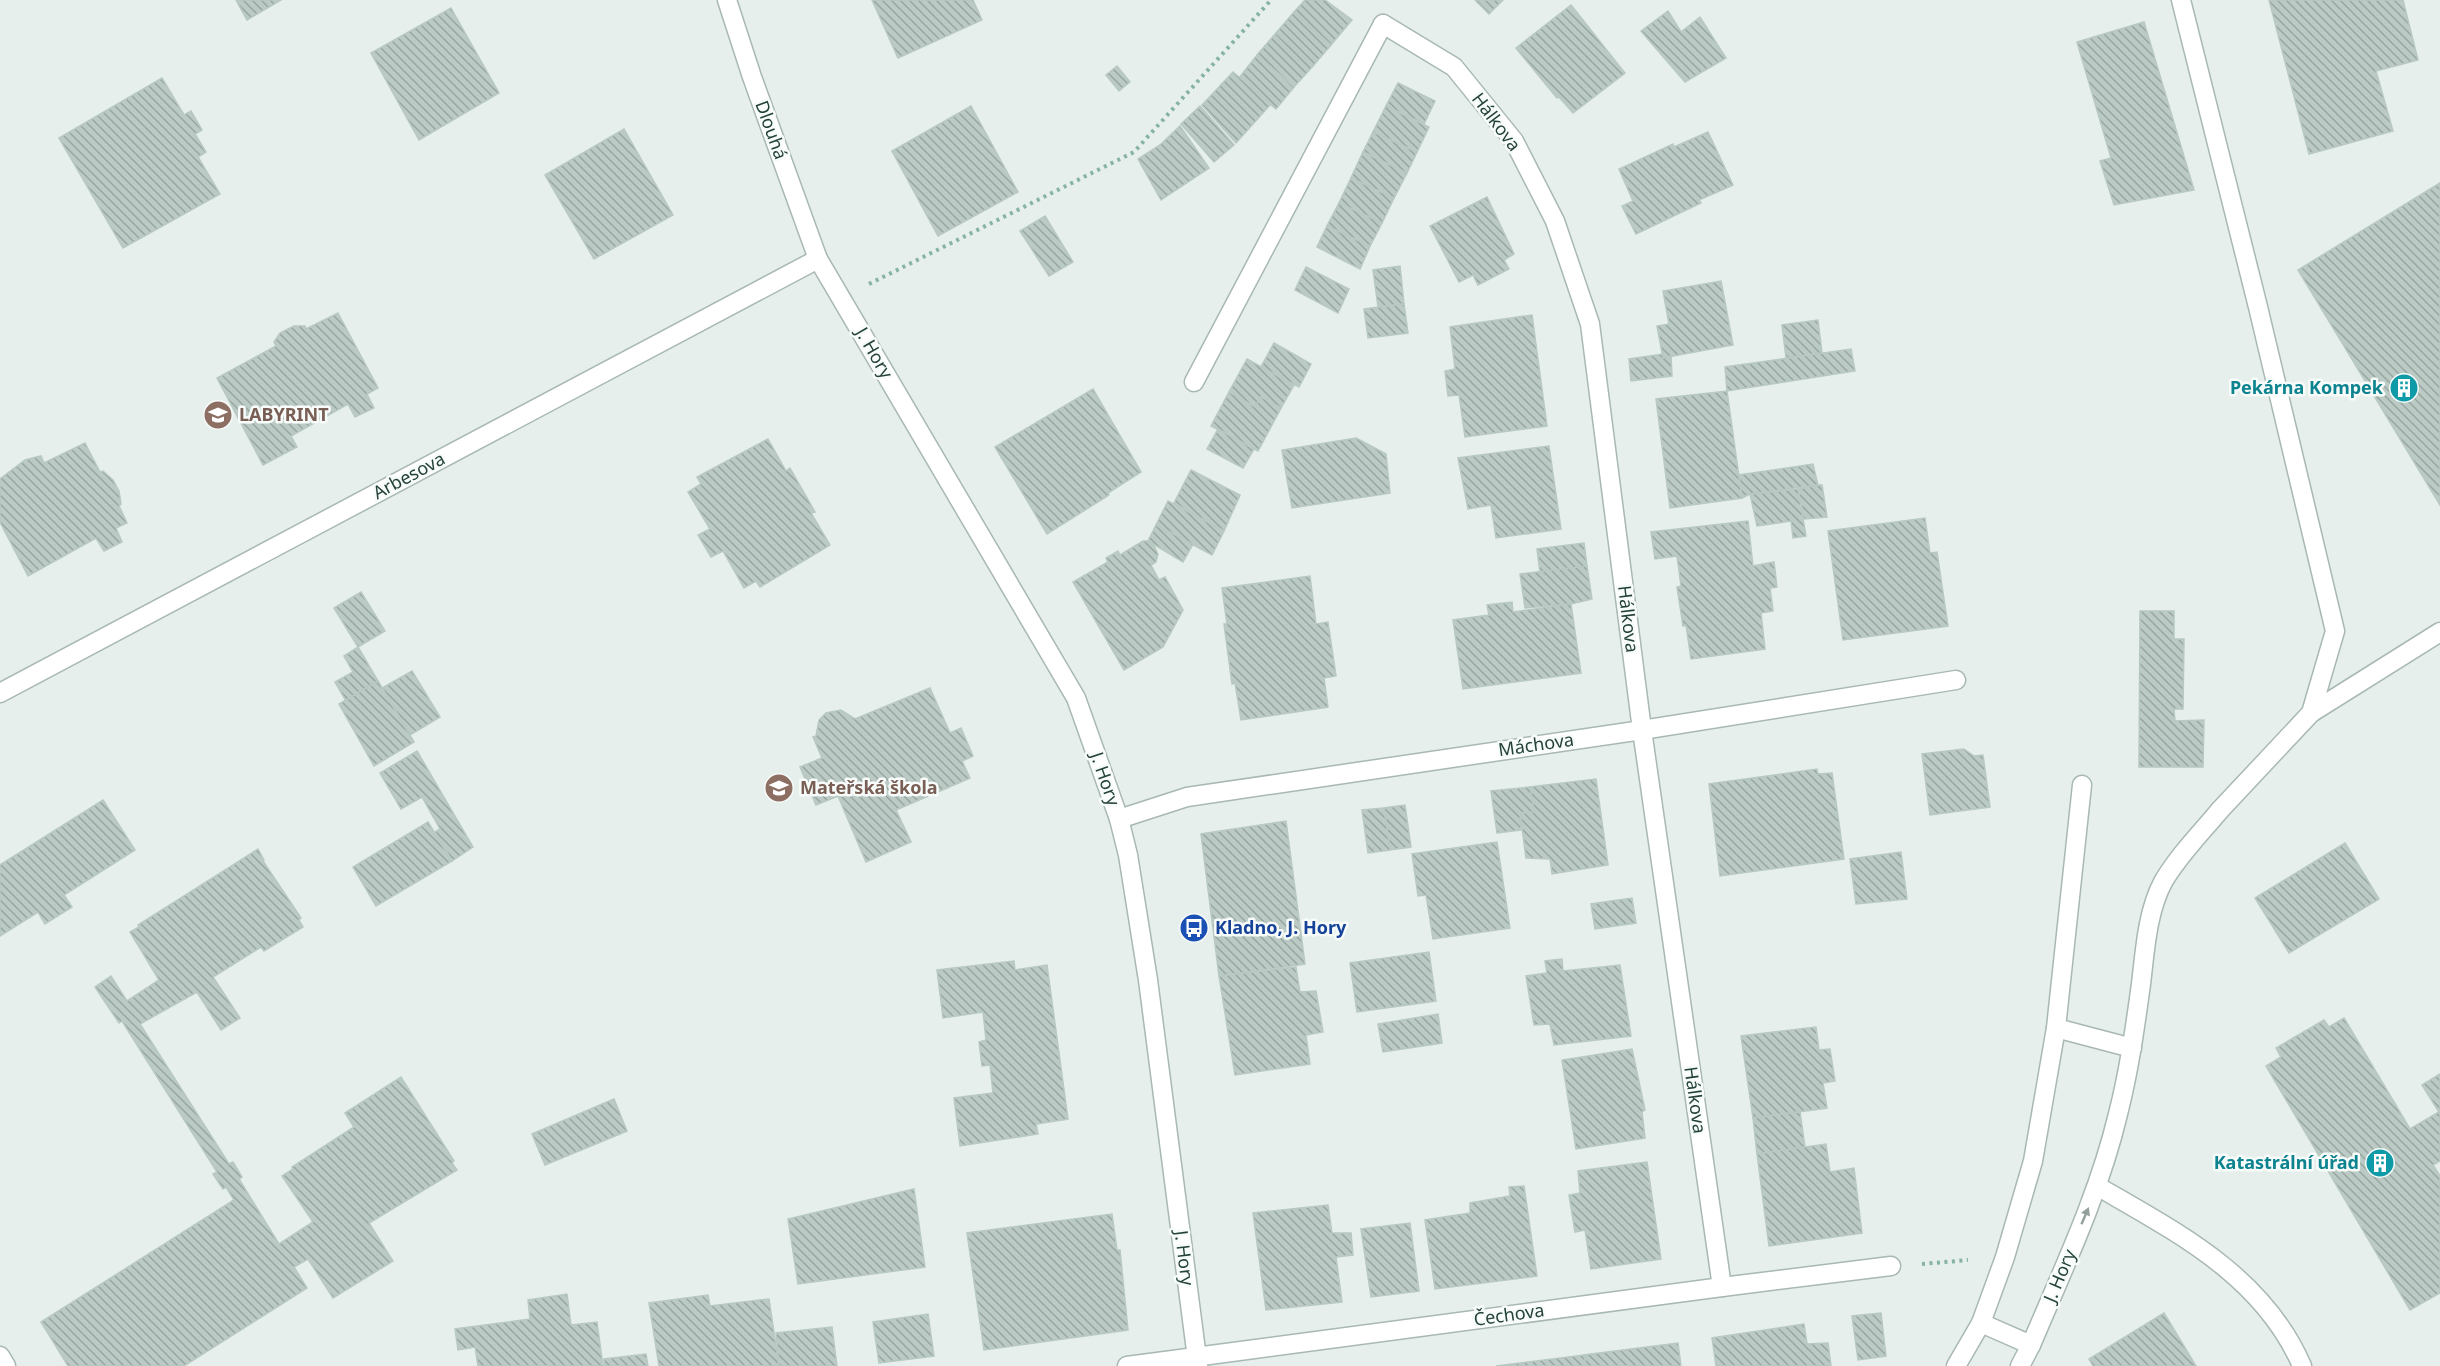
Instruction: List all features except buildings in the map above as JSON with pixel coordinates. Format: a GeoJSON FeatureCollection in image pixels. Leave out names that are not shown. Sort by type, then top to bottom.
{"type":"FeatureCollection","features":[{"type":"Feature","properties":{"kind":"street","name":"Dlouhá"},"geometry":{"type":"LineString","coordinates":[[727,0],[752,77],[818,259]]}},
{"type":"Feature","properties":{"kind":"street"},"geometry":{"type":"LineString","coordinates":[[2181,0],[2258,307],[2335,631],[2311,713]]}},
{"type":"Feature","properties":{"kind":"street","name":"Hálkova"},"geometry":{"type":"LineString","coordinates":[[1194,382],[1383,24],[1454,67],[1514,141],[1555,220],[1590,324],[1642,730],[1722,1287]]}},
{"type":"Feature","properties":{"kind":"street","name":"J. Hory"},"geometry":{"type":"LineString","coordinates":[[818,259],[1076,698],[1119,819],[1128,855],[1148,980],[1198,1361]]}},
{"type":"Feature","properties":{"kind":"street","name":"Arbesova"},"geometry":{"type":"LineString","coordinates":[[0,693],[818,259]]}},
{"type":"Feature","properties":{"kind":"street"},"geometry":{"type":"LineString","coordinates":[[2311,713],[2440,632]]}},
{"type":"Feature","properties":{"kind":"street","name":"Máchova"},"geometry":{"type":"LineString","coordinates":[[1119,819],[1186,797],[1642,730],[1956,680]]}},
{"type":"Feature","properties":{"kind":"street","name":"J. Hory"},"geometry":{"type":"LineString","coordinates":[[2020,1366],[2031,1345],[2097,1186],[2118,1115],[2132,1048],[2147,939],[2155,904],[2163,883],[2220,810],[2311,713]]}},
{"type":"Feature","properties":{"kind":"street"},"geometry":{"type":"LineString","coordinates":[[1956,1366],[1981,1323],[2005,1257],[2032,1161],[2056,1028],[2082,785]]}},
{"type":"Feature","properties":{"kind":"street"},"geometry":{"type":"LineString","coordinates":[[2056,1028],[2132,1048]]}},
{"type":"Feature","properties":{"kind":"street"},"geometry":{"type":"LineString","coordinates":[[2097,1186],[2183,1236],[2232,1272],[2274,1317],[2295,1350],[2302,1366]]}},
{"type":"Feature","properties":{"kind":"street","name":"Čechova"},"geometry":{"type":"LineString","coordinates":[[1127,1366],[1198,1361],[1722,1287],[1891,1266]]}},
{"type":"Feature","properties":{"kind":"street"},"geometry":{"type":"LineString","coordinates":[[1981,1323],[2031,1345]]}},
{"type":"Feature","properties":{"kind":"street"},"geometry":{"type":"LineString","coordinates":[[0,1356],[6,1366]]}},
{"type":"Feature","properties":{"kind":"path"},"geometry":{"type":"LineString","coordinates":[[842,297],[1134,152],[1271,0]]}},
{"type":"Feature","properties":{"kind":"path"},"geometry":{"type":"LineString","coordinates":[[1891,1266],[2005,1257]]}},
{"type":"Feature","properties":{"kind":"place","name":"Pekárna Kompek"},"geometry":{"type":"Point","coordinates":[2404,388]}},
{"type":"Feature","properties":{"kind":"place","name":"LABYRINT"},"geometry":{"type":"Point","coordinates":[218,415]}},
{"type":"Feature","properties":{"kind":"place","name":"Mateřská škola"},"geometry":{"type":"Point","coordinates":[779,788]}},
{"type":"Feature","properties":{"kind":"place","name":"Kladno, J. Hory"},"geometry":{"type":"Point","coordinates":[1194,928]}},
{"type":"Feature","properties":{"kind":"place","name":"Katastrální úřad"},"geometry":{"type":"Point","coordinates":[2380,1163]}}]}
